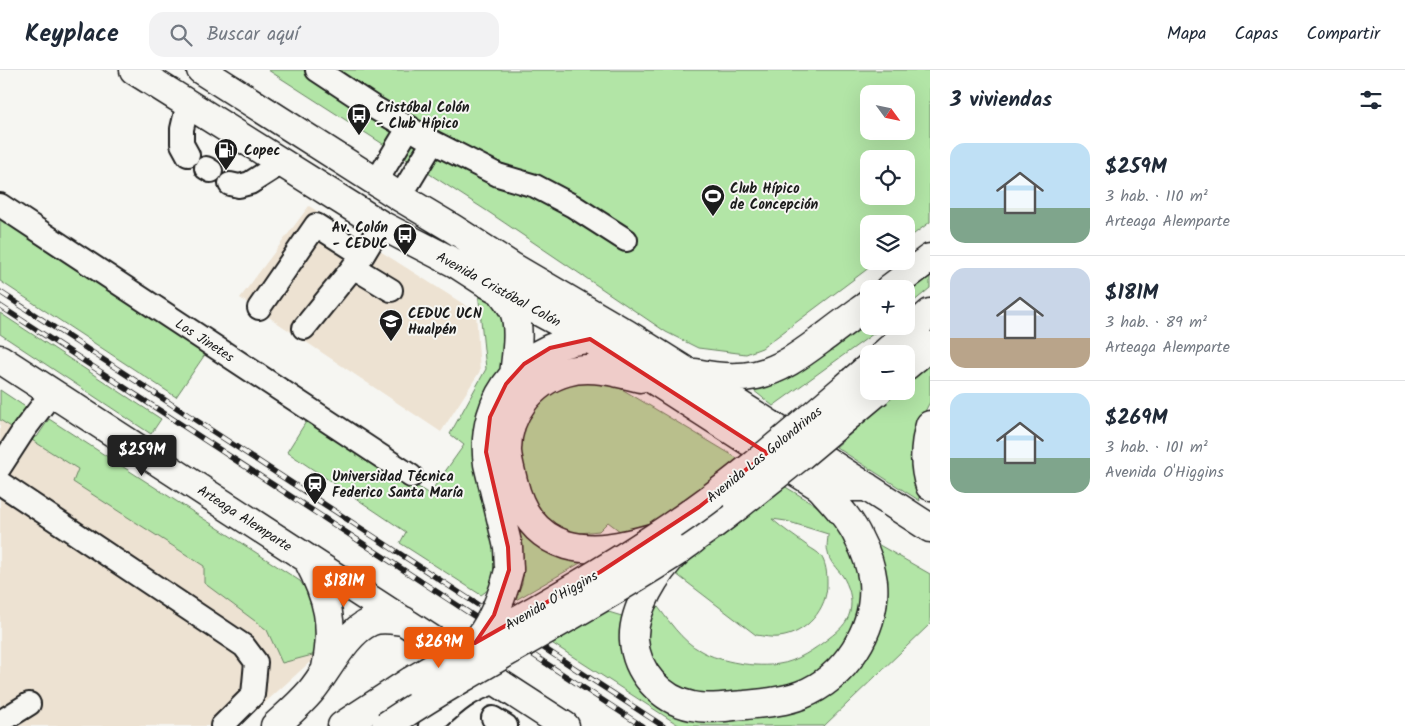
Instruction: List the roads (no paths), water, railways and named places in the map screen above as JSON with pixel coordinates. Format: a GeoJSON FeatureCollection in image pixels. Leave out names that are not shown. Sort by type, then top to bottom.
{"type":"FeatureCollection","features":[{"type":"Feature","properties":{"kind":"main road","name":"Avenida Cristóbal Colón"},"geometry":{"type":"LineString","coordinates":[[134,70],[381,224],[455,263],[500,291],[590,339],[820,488],[845,517],[858,536],[871,570],[873,596],[868,623],[859,643],[847,661],[826,682],[801,695],[777,702],[714,708],[691,706],[670,698],[660,691],[643,671],[635,646],[634,632],[641,606],[666,565],[667,544]]}},
{"type":"Feature","properties":{"kind":"main road","name":"Avenida Cristóbal Colón"},"geometry":{"type":"LineString","coordinates":[[201,70],[511,266],[628,334],[930,528]]}},
{"type":"Feature","properties":{"kind":"main road"},"geometry":{"type":"LineString","coordinates":[[901,280],[930,258]]}},
{"type":"Feature","properties":{"kind":"main road"},"geometry":{"type":"LineString","coordinates":[[500,291],[513,310],[516,319],[517,344],[514,375]]}},
{"type":"Feature","properties":{"kind":"main road"},"geometry":{"type":"LineString","coordinates":[[685,371],[704,375],[753,376],[780,367],[793,360],[860,311]]}},
{"type":"Feature","properties":{"kind":"main road"},"geometry":{"type":"LineString","coordinates":[[911,345],[930,313]]}},
{"type":"Feature","properties":{"kind":"main road"},"geometry":{"type":"LineString","coordinates":[[475,643],[494,615],[503,593],[509,570],[508,547],[488,464],[486,441],[488,422],[500,394],[514,375],[530,360],[550,348],[564,343],[590,339],[613,340],[646,346]]}},
{"type":"Feature","properties":{"kind":"main road","name":"Arteaga Alemparte"},"geometry":{"type":"LineString","coordinates":[[0,359],[565,726]]}},
{"type":"Feature","properties":{"kind":"main road"},"geometry":{"type":"LineString","coordinates":[[661,385],[615,373],[579,369],[555,376],[544,382],[519,407],[512,421],[507,447],[508,463],[522,510],[531,522],[547,535],[564,544],[588,549],[635,543],[667,544]]}},
{"type":"Feature","properties":{"kind":"main road","name":"Avenida Las Golondrinas"},"geometry":{"type":"LineString","coordinates":[[667,544],[736,478],[860,375]]}},
{"type":"Feature","properties":{"kind":"main road","name":"Avenida Las Golondrinas"},"geometry":{"type":"LineString","coordinates":[[667,544],[739,505],[867,400]]}},
{"type":"Feature","properties":{"kind":"main road"},"geometry":{"type":"LineString","coordinates":[[930,425],[926,437],[925,466],[930,486]]}},
{"type":"Feature","properties":{"kind":"main road"},"geometry":{"type":"LineString","coordinates":[[820,488],[867,487]]}},
{"type":"Feature","properties":{"kind":"main road","name":"Avenida O'Higgins"},"geometry":{"type":"LineString","coordinates":[[342,726],[411,681],[600,572],[667,544]]}},
{"type":"Feature","properties":{"kind":"main road","name":"Avenida O'Higgins"},"geometry":{"type":"LineString","coordinates":[[386,726],[446,686],[606,596],[667,544]]}},
{"type":"Feature","properties":{"kind":"main road"},"geometry":{"type":"LineString","coordinates":[[308,560],[328,608],[330,644],[326,668]]}},
{"type":"Feature","properties":{"kind":"main road"},"geometry":{"type":"LineString","coordinates":[[275,726],[312,690],[326,668],[354,633],[364,625],[378,620],[404,621]]}},
{"type":"Feature","properties":{"kind":"street"},"geometry":{"type":"LineString","coordinates":[[317,70],[373,107],[433,142],[498,175],[535,186],[573,206],[626,240]]}},
{"type":"Feature","properties":{"kind":"street"},"geometry":{"type":"LineString","coordinates":[[188,103],[182,129],[182,144],[188,155]]}},
{"type":"Feature","properties":{"kind":"street"},"geometry":{"type":"LineString","coordinates":[[376,182],[409,127]]}},
{"type":"Feature","properties":{"kind":"street"},"geometry":{"type":"LineString","coordinates":[[400,197],[433,142]]}},
{"type":"Feature","properties":{"kind":"street"},"geometry":{"type":"LineString","coordinates":[[230,184],[239,186],[250,183],[283,162]]}},
{"type":"Feature","properties":{"kind":"street","name":"Los Jinetes"},"geometry":{"type":"LineString","coordinates":[[0,205],[411,476]]}},
{"type":"Feature","properties":{"kind":"street"},"geometry":{"type":"LineString","coordinates":[[304,328],[358,261],[381,224]]}},
{"type":"Feature","properties":{"kind":"street"},"geometry":{"type":"LineString","coordinates":[[259,308],[316,225],[391,290]]}},
{"type":"Feature","properties":{"kind":"street"},"geometry":{"type":"LineString","coordinates":[[0,467],[24,430],[52,393]]}},
{"type":"Feature","properties":{"kind":"street"},"geometry":{"type":"LineString","coordinates":[[0,483],[244,646],[256,662],[253,695],[222,726]]}},
{"type":"Feature","properties":{"kind":"street"},"geometry":{"type":"LineString","coordinates":[[430,726],[465,695],[484,685],[497,682]]}},
{"type":"Feature","properties":{"kind":"street"},"geometry":{"type":"LineString","coordinates":[[0,722],[29,704]]}},
{"type":"Feature","properties":{"kind":"railway"},"geometry":{"type":"LineString","coordinates":[[0,292],[663,726]]}},
{"type":"Feature","properties":{"kind":"railway"},"geometry":{"type":"LineString","coordinates":[[0,306],[642,726]]}},
{"type":"Feature","properties":{"kind":"place","name":"Cristóbal Colón - Club Hípico"},"geometry":{"type":"Point","coordinates":[359,136]}},
{"type":"Feature","properties":{"kind":"place","name":"Copec"},"geometry":{"type":"Point","coordinates":[226,171]}},
{"type":"Feature","properties":{"kind":"place","name":"Club Hípico de Concepción"},"geometry":{"type":"Point","coordinates":[713,217]}},
{"type":"Feature","properties":{"kind":"place","name":"Av. Colón - CEDUC"},"geometry":{"type":"Point","coordinates":[405,256]}},
{"type":"Feature","properties":{"kind":"place","name":"CEDUC UCN Hualpén"},"geometry":{"type":"Point","coordinates":[391,342]}},
{"type":"Feature","properties":{"kind":"place","name":"Universidad Técnica Federico Santa María"},"geometry":{"type":"Point","coordinates":[315,505]}}]}
